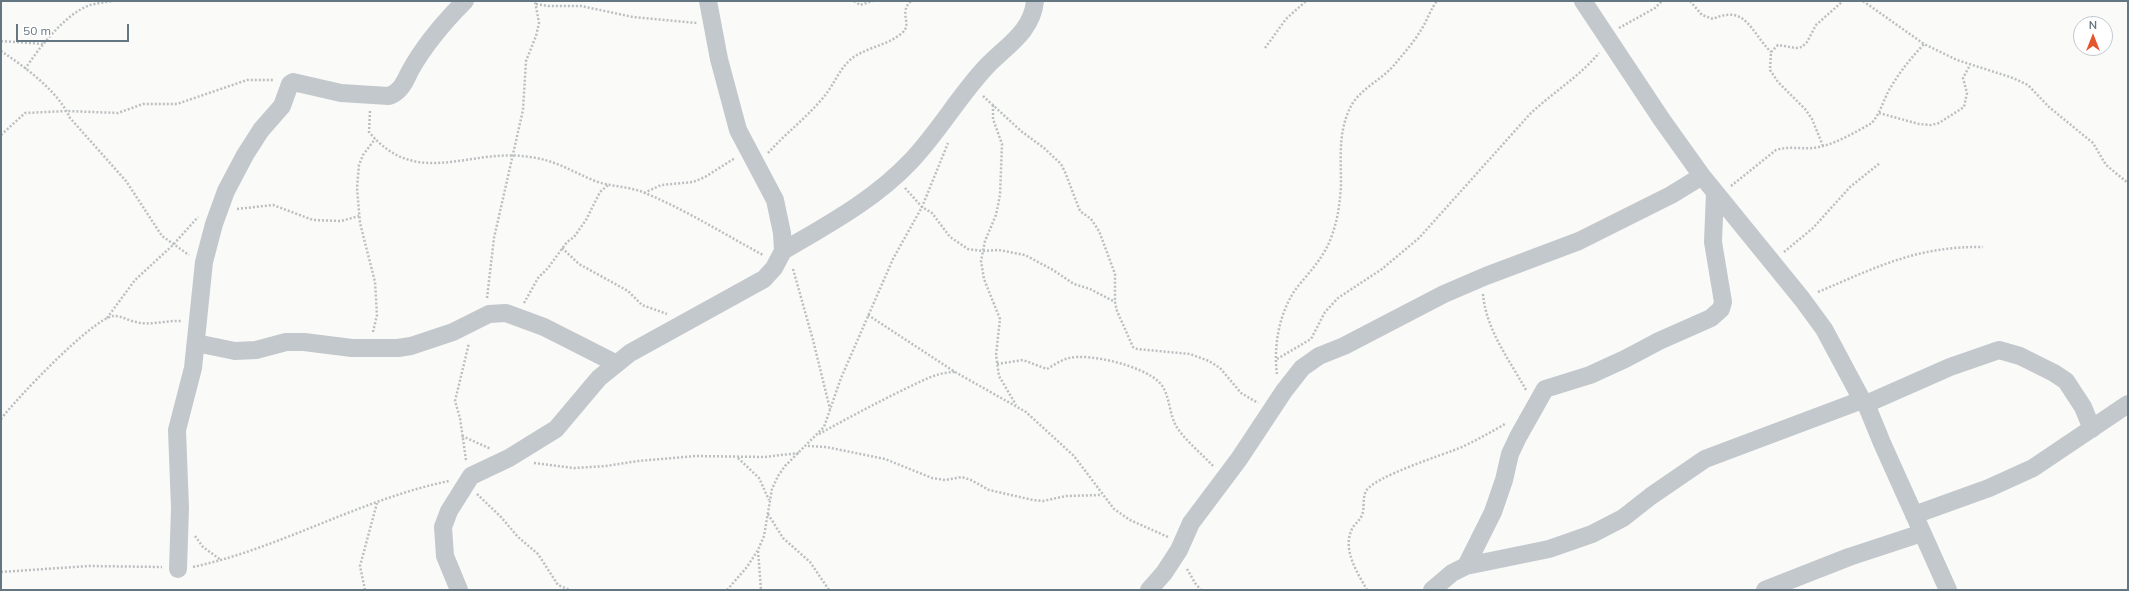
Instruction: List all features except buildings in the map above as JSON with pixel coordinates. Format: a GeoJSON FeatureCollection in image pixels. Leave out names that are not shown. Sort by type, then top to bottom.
{"type":"FeatureCollection","features":[{"type":"Feature","properties":{"kind":"street"},"geometry":{"type":"LineString","coordinates":[[178,569],[180,508],[177,430],[193,368],[196,343],[196,322],[204,262],[221,205],[245,155],[261,130],[282,106],[288,86],[293,82],[341,93],[389,96],[395,94],[400,89],[420,53],[434,33],[465,1]]}},
{"type":"Feature","properties":{"kind":"street"},"geometry":{"type":"LineString","coordinates":[[708,1],[719,59],[738,130],[775,200],[782,233],[783,254]]}},
{"type":"Feature","properties":{"kind":"street"},"geometry":{"type":"LineString","coordinates":[[459,590],[445,556],[443,527],[449,512],[468,479],[509,458],[556,429],[599,378],[615,363],[630,353],[688,322],[709,308],[750,288],[764,279],[783,254],[858,205],[892,180],[910,162],[986,68],[1022,31],[1032,18],[1035,1]]}},
{"type":"Feature","properties":{"kind":"street"},"geometry":{"type":"LineString","coordinates":[[1583,1],[1606,39],[1702,176],[1802,299],[1824,329],[1864,402],[1948,590]]}},
{"type":"Feature","properties":{"kind":"street"},"geometry":{"type":"LineString","coordinates":[[1149,590],[1164,573],[1180,548],[1191,523],[1280,396],[1302,368],[1318,356],[1344,346],[1411,310],[1486,276],[1579,241],[1671,194],[1702,176]]}},
{"type":"Feature","properties":{"kind":"street"},"geometry":{"type":"LineString","coordinates":[[1466,566],[1493,512],[1504,480],[1510,454],[1545,389],[1590,375],[1718,314],[1723,302],[1713,242],[1717,195]]}},
{"type":"Feature","properties":{"kind":"street"},"geometry":{"type":"LineString","coordinates":[[196,343],[235,351],[256,350],[286,342],[304,342],[372,349],[411,346],[453,332],[478,319],[497,312],[510,314],[544,327],[615,363]]}},
{"type":"Feature","properties":{"kind":"street"},"geometry":{"type":"LineString","coordinates":[[1432,590],[1452,573],[1466,566],[1549,549],[1592,534],[1623,518],[1651,496],[1705,459],[1864,402],[1950,367],[1999,350],[2020,356],[2054,373],[2066,381],[2083,407],[2092,429]]}},
{"type":"Feature","properties":{"kind":"street"},"geometry":{"type":"LineString","coordinates":[[1914,515],[1989,488],[2033,468],[2128,404]]}},
{"type":"Feature","properties":{"kind":"street"},"geometry":{"type":"LineString","coordinates":[[1765,590],[1850,557],[1922,533]]}},
{"type":"Feature","properties":{"kind":"path"},"geometry":{"type":"LineString","coordinates":[[25,69],[37,51],[62,24],[79,11],[90,5],[114,1]]}},
{"type":"Feature","properties":{"kind":"path"},"geometry":{"type":"LineString","coordinates":[[854,1],[860,5],[873,1]]}},
{"type":"Feature","properties":{"kind":"path"},"geometry":{"type":"LineString","coordinates":[[644,193],[661,185],[693,182],[705,177],[732,160],[754,159],[815,108],[850,60],[902,33],[906,23],[904,13],[905,8],[911,1]]}},
{"type":"Feature","properties":{"kind":"path"},"geometry":{"type":"LineString","coordinates":[[1265,48],[1286,19],[1306,1]]}},
{"type":"Feature","properties":{"kind":"path"},"geometry":{"type":"LineString","coordinates":[[1280,396],[1277,344],[1283,314],[1290,299],[1316,267],[1332,235],[1339,210],[1341,138],[1350,107],[1362,93],[1396,64],[1421,30],[1437,1]]}},
{"type":"Feature","properties":{"kind":"path"},"geometry":{"type":"LineString","coordinates":[[1277,359],[1311,339],[1324,312],[1338,298],[1382,269],[1419,238],[1530,114],[1548,97],[1581,72],[1606,39],[1655,8],[1662,1]]}},
{"type":"Feature","properties":{"kind":"path"},"geometry":{"type":"LineString","coordinates":[[1690,1],[1702,15],[1712,19],[1728,13],[1738,15],[1747,22],[1760,42],[1771,52]]}},
{"type":"Feature","properties":{"kind":"path"},"geometry":{"type":"LineString","coordinates":[[1823,146],[1812,119],[1805,108],[1778,82],[1770,70],[1771,52],[1778,45],[1796,48],[1802,47],[1808,42],[1816,25],[1843,1]]}},
{"type":"Feature","properties":{"kind":"path"},"geometry":{"type":"LineString","coordinates":[[1863,1],[1924,44],[1970,65],[2013,78],[2028,85],[2049,106],[2093,143],[2106,165],[2128,184]]}},
{"type":"Feature","properties":{"kind":"path"},"geometry":{"type":"LineString","coordinates":[[570,590],[558,585],[538,554],[518,537],[468,479],[455,396],[470,339],[487,299],[494,238],[523,110],[526,61],[536,36],[539,23],[535,2],[548,6],[581,6],[633,17],[713,24]]}},
{"type":"Feature","properties":{"kind":"path"},"geometry":{"type":"LineString","coordinates":[[1,41],[45,44]]}},
{"type":"Feature","properties":{"kind":"path"},"geometry":{"type":"LineString","coordinates":[[1717,195],[1776,150],[1784,147],[1813,148],[1823,146],[1872,123],[1879,113],[1886,96],[1901,70],[1924,44]]}},
{"type":"Feature","properties":{"kind":"path"},"geometry":{"type":"LineString","coordinates":[[1,51],[25,69],[67,110],[70,118],[126,181],[152,223],[173,245],[204,262]]}},
{"type":"Feature","properties":{"kind":"path"},"geometry":{"type":"LineString","coordinates":[[1879,113],[1919,124],[1939,124],[1964,107],[1967,93],[1963,78],[1970,65]]}},
{"type":"Feature","properties":{"kind":"path"},"geometry":{"type":"LineString","coordinates":[[1,135],[25,113],[67,110],[118,112],[143,104],[177,104],[248,80],[269,79],[293,82]]}},
{"type":"Feature","properties":{"kind":"path"},"geometry":{"type":"LineString","coordinates":[[372,94],[368,128],[374,139],[389,152],[403,159],[417,162],[447,163],[512,154],[558,163],[597,182],[644,193],[783,254],[830,410]]}},
{"type":"Feature","properties":{"kind":"path"},"geometry":{"type":"LineString","coordinates":[[981,94],[1015,126],[1044,148],[1063,168],[1080,212],[1091,219],[1099,231],[1115,274],[1115,302],[1133,347],[1137,349],[1190,354],[1209,361],[1220,368],[1242,393],[1258,403],[1267,416]]}},
{"type":"Feature","properties":{"kind":"path"},"geometry":{"type":"LineString","coordinates":[[993,104],[993,119],[1002,144],[1000,195],[996,215],[982,251],[982,261],[984,279],[1000,319],[997,364],[1002,382],[1016,406]]}},
{"type":"Feature","properties":{"kind":"path"},"geometry":{"type":"LineString","coordinates":[[372,349],[373,330],[377,315],[376,294],[359,216],[357,188],[359,165],[363,155],[374,139]]}},
{"type":"Feature","properties":{"kind":"path"},"geometry":{"type":"LineString","coordinates":[[727,590],[747,567],[758,550],[764,536],[770,500],[778,476],[785,466],[807,446],[824,427],[841,378],[892,259],[922,207],[949,141]]}},
{"type":"Feature","properties":{"kind":"path"},"geometry":{"type":"LineString","coordinates":[[1771,261],[1813,228],[1850,187],[1880,163]]}},
{"type":"Feature","properties":{"kind":"path"},"geometry":{"type":"LineString","coordinates":[[892,180],[905,188],[922,207],[932,213],[946,232],[962,246],[968,249],[982,251],[999,250],[1025,255],[1057,272],[1074,284],[1090,289],[1115,302]]}},
{"type":"Feature","properties":{"kind":"path"},"geometry":{"type":"LineString","coordinates":[[510,314],[520,309],[530,290],[562,248],[574,237],[586,220],[600,192],[608,185]]}},
{"type":"Feature","properties":{"kind":"path"},"geometry":{"type":"LineString","coordinates":[[221,205],[235,209],[273,205],[313,220],[341,221],[359,216]]}},
{"type":"Feature","properties":{"kind":"path"},"geometry":{"type":"LineString","coordinates":[[1,419],[17,398],[31,384],[107,318],[135,280],[173,245]]}},
{"type":"Feature","properties":{"kind":"path"},"geometry":{"type":"LineString","coordinates":[[1802,299],[1901,258],[1939,249],[1983,247]]}},
{"type":"Feature","properties":{"kind":"path"},"geometry":{"type":"LineString","coordinates":[[562,248],[579,264],[628,290],[642,305],[688,322]]}},
{"type":"Feature","properties":{"kind":"path"},"geometry":{"type":"LineString","coordinates":[[1367,590],[1353,564],[1349,548],[1353,527],[1364,513],[1363,504],[1366,492],[1373,484],[1396,472],[1464,446],[1532,412],[1494,334],[1486,314],[1483,291],[1486,276]]}},
{"type":"Feature","properties":{"kind":"path"},"geometry":{"type":"LineString","coordinates":[[107,318],[114,316],[144,324],[168,320],[196,322]]}},
{"type":"Feature","properties":{"kind":"path"},"geometry":{"type":"LineString","coordinates":[[868,316],[955,372],[1016,406],[1074,456],[1114,509],[1130,520],[1157,530],[1180,548],[1194,583],[1201,590]]}},
{"type":"Feature","properties":{"kind":"path"},"geometry":{"type":"LineString","coordinates":[[997,364],[1024,360],[1047,369],[1061,360],[1080,357],[1106,361],[1146,373],[1159,382],[1165,390],[1178,429],[1224,478]]}},
{"type":"Feature","properties":{"kind":"path"},"geometry":{"type":"LineString","coordinates":[[816,436],[882,400],[933,376],[943,372],[955,372]]}},
{"type":"Feature","properties":{"kind":"path"},"geometry":{"type":"LineString","coordinates":[[462,436],[509,458],[546,465],[574,468],[696,456],[720,455],[737,457],[764,457],[800,453]]}},
{"type":"Feature","properties":{"kind":"path"},"geometry":{"type":"LineString","coordinates":[[807,446],[826,447],[885,459],[932,478],[945,480],[962,477],[971,480],[989,490],[1033,500],[1043,501],[1066,496],[1102,495]]}},
{"type":"Feature","properties":{"kind":"path"},"geometry":{"type":"LineString","coordinates":[[737,457],[758,478],[770,500]]}},
{"type":"Feature","properties":{"kind":"path"},"geometry":{"type":"LineString","coordinates":[[1,572],[89,566],[154,566],[185,569],[221,560],[285,539],[377,503],[441,482],[468,479]]}},
{"type":"Feature","properties":{"kind":"path"},"geometry":{"type":"LineString","coordinates":[[365,590],[360,566],[377,503]]}},
{"type":"Feature","properties":{"kind":"path"},"geometry":{"type":"LineString","coordinates":[[768,514],[783,538],[810,562],[829,590]]}},
{"type":"Feature","properties":{"kind":"path"},"geometry":{"type":"LineString","coordinates":[[194,533],[203,547],[221,560]]}},
{"type":"Feature","properties":{"kind":"path"},"geometry":{"type":"LineString","coordinates":[[758,550],[761,590]]}}]}
